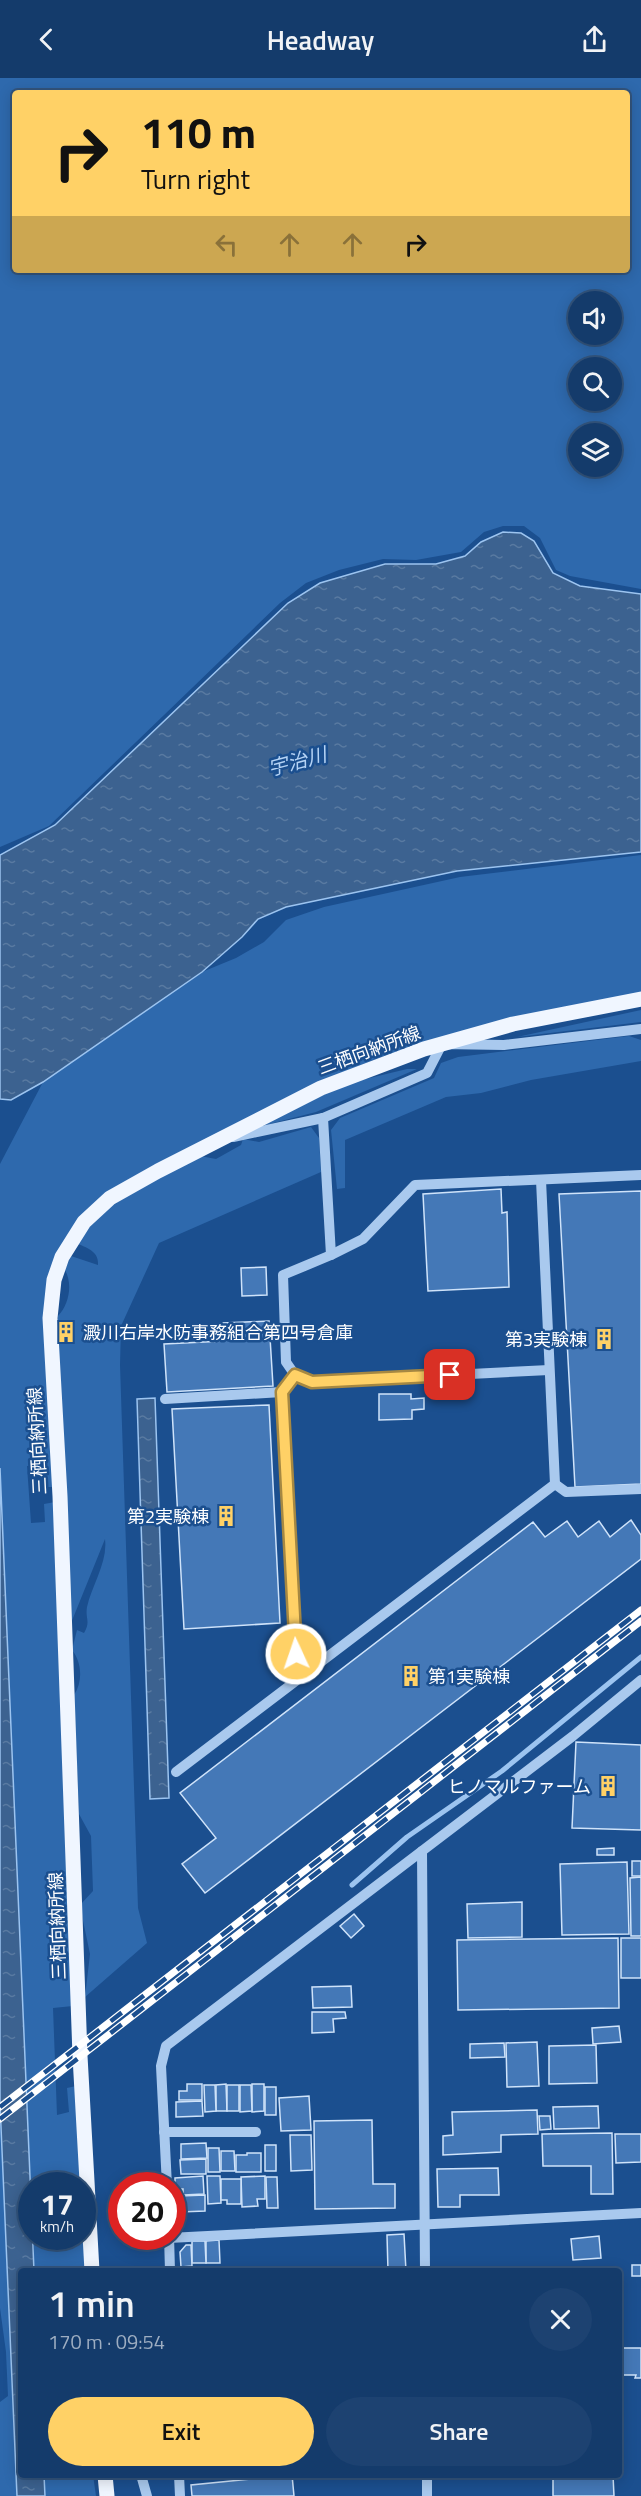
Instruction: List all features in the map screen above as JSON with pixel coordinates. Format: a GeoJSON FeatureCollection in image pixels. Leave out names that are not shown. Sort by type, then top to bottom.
{"type":"FeatureCollection","features":[{"type":"Feature","properties":{"kind":"main road","name":"三栖向納所線"},"geometry":{"type":"LineString","coordinates":[[92,2268],[81,2056],[51,1301],[57,1269],[67,1246],[97,1208],[158,1171],[321,1088],[442,1044],[513,1024],[641,999]]}},
{"type":"Feature","properties":{"kind":"main road"},"geometry":{"type":"LineString","coordinates":[[105,2478],[107,2496]]}},
{"type":"Feature","properties":{"kind":"street"},"geometry":{"type":"LineString","coordinates":[[221,1139],[323,1118],[427,1073],[442,1044],[504,1046],[641,1029]]}},
{"type":"Feature","properties":{"kind":"street"},"geometry":{"type":"LineString","coordinates":[[323,1118],[331,1255]]}},
{"type":"Feature","properties":{"kind":"street"},"geometry":{"type":"LineString","coordinates":[[549,1370],[312,1382],[295,1375],[286,1362],[283,1275],[363,1239],[415,1185],[641,1175]]}},
{"type":"Feature","properties":{"kind":"street"},"geometry":{"type":"LineString","coordinates":[[541,1180],[555,1484]]}},
{"type":"Feature","properties":{"kind":"street"},"geometry":{"type":"LineString","coordinates":[[295,1375],[282,1392],[296,1654],[306,1672]]}},
{"type":"Feature","properties":{"kind":"street"},"geometry":{"type":"LineString","coordinates":[[165,1399],[282,1392]]}},
{"type":"Feature","properties":{"kind":"street"},"geometry":{"type":"LineString","coordinates":[[555,1484],[566,1492],[641,1488]]}},
{"type":"Feature","properties":{"kind":"street"},"geometry":{"type":"LineString","coordinates":[[176,1772],[555,1484]]}},
{"type":"Feature","properties":{"kind":"street"},"geometry":{"type":"LineString","coordinates":[[165,2172],[162,2066],[166,2046],[573,1736],[641,1680]]}},
{"type":"Feature","properties":{"kind":"street"},"geometry":{"type":"LineString","coordinates":[[422,1851],[425,2268]]}},
{"type":"Feature","properties":{"kind":"street"},"geometry":{"type":"LineString","coordinates":[[164,2132],[256,2132]]}},
{"type":"Feature","properties":{"kind":"street"},"geometry":{"type":"LineString","coordinates":[[186,2236],[641,2213]]}},
{"type":"Feature","properties":{"kind":"street"},"geometry":{"type":"LineString","coordinates":[[169,2250],[170,2268]]}},
{"type":"Feature","properties":{"kind":"street"},"geometry":{"type":"LineString","coordinates":[[142,2478],[147,2496]]}},
{"type":"Feature","properties":{"kind":"street"},"geometry":{"type":"LineString","coordinates":[[179,2478],[180,2496]]}},
{"type":"Feature","properties":{"kind":"street"},"geometry":{"type":"LineString","coordinates":[[427,2478],[427,2496]]}},
{"type":"Feature","properties":{"kind":"shaded area"},"geometry":{"type":"Polygon","coordinates":[[[0,78],[641,78],[641,589],[570,576],[556,570],[540,538],[524,526],[503,526],[484,532],[461,552],[416,560],[383,559],[339,570],[306,583],[280,603],[49,826],[0,847],[0,78]]]}},
{"type":"Feature","properties":{"kind":"shaded area"},"geometry":{"type":"Polygon","coordinates":[[[641,855],[641,995],[469,1031],[368,1062],[263,1110],[137,1175],[98,1201],[81,1217],[67,1236],[51,1274],[44,1324],[53,1487],[44,1487],[43,1467],[27,1466],[31,1523],[45,1522],[44,1504],[55,1502],[72,1950],[77,2024],[74,2026],[73,2006],[53,2008],[57,2115],[69,2112],[67,2088],[76,2086],[75,2065],[79,2064],[83,2172],[30,2172],[0,1468],[0,1164],[43,1082],[202,972],[236,958],[264,942],[286,920],[324,907],[460,877],[641,855]]]}},
{"type":"Feature","properties":{"kind":"shaded area"},"geometry":{"type":"Polygon","coordinates":[[[641,1010],[641,1022],[517,1037],[641,1010]]]}},
{"type":"Feature","properties":{"kind":"shaded area"},"geometry":{"type":"Polygon","coordinates":[[[629,1036],[641,1040],[641,1061],[531,1080],[481,1093],[446,1097],[345,1140],[345,1188],[337,1189],[331,1130],[340,1118],[434,1078],[441,1063],[458,1057],[629,1036]]]}},
{"type":"Feature","properties":{"kind":"shaded area"},"geometry":{"type":"Polygon","coordinates":[[[407,1069],[417,1069],[316,1112],[250,1129],[349,1083],[407,1069]]]}},
{"type":"Feature","properties":{"kind":"shaded area"},"geometry":{"type":"Polygon","coordinates":[[[311,1127],[319,1138],[321,1172],[159,1243],[121,1326],[120,1365],[138,1908],[147,1943],[85,1997],[90,1954],[81,1904],[93,1891],[91,1836],[79,1814],[74,1695],[79,1684],[80,1672],[78,1660],[72,1650],[77,1630],[84,1633],[86,1629],[87,1607],[102,1565],[105,1539],[69,1628],[58,1343],[74,1342],[73,1324],[58,1324],[58,1316],[69,1294],[69,1282],[65,1270],[71,1256],[98,1265],[97,1256],[94,1253],[76,1243],[110,1207],[133,1191],[200,1156],[216,1159],[241,1145],[243,1139],[259,1142],[311,1127]]]}},
{"type":"Feature","properties":{"kind":"shaded area"},"geometry":{"type":"Polygon","coordinates":[[[0,2104],[17,2496],[0,2496],[0,2402],[8,2396],[6,2352],[0,2308],[0,2104]]]}},
{"type":"Feature","properties":{"kind":"shaded area"},"geometry":{"type":"Polygon","coordinates":[[[33,2250],[85,2250],[86,2268],[34,2268],[33,2250]]]}},
{"type":"Feature","properties":{"kind":"shaded area"},"geometry":{"type":"Polygon","coordinates":[[[44,2478],[93,2478],[96,2496],[45,2496],[44,2478]]]}},
{"type":"Feature","properties":{"kind":"water","name":"宇治川"},"geometry":{"type":"Polygon","coordinates":[[[503,532],[521,533],[534,541],[553,573],[580,586],[641,594],[641,852],[457,871],[286,907],[258,919],[242,937],[202,972],[43,1082],[11,1100],[0,1099],[0,855],[55,825],[288,603],[320,583],[385,564],[436,564],[465,556],[481,542],[503,532]]]}},
{"type":"Feature","properties":{"kind":"water"},"geometry":{"type":"Polygon","coordinates":[[[155,1398],[169,1798],[150,1799],[137,1399],[155,1398]]]}},
{"type":"Feature","properties":{"kind":"water"},"geometry":{"type":"Polygon","coordinates":[[[0,1468],[30,2172],[18,2172],[18,2250],[33,2250],[34,2268],[18,2268],[18,2478],[44,2478],[45,2496],[17,2496],[0,2104],[0,1468]]]}},
{"type":"Feature","properties":{"kind":"building"},"geometry":{"type":"Polygon","coordinates":[[[501,1189],[502,1213],[507,1212],[509,1287],[428,1291],[423,1194],[501,1189]]]}},
{"type":"Feature","properties":{"kind":"building","name":"第3実験棟"},"geometry":{"type":"Polygon","coordinates":[[[641,1191],[641,1484],[575,1487],[559,1194],[641,1191]]]}},
{"type":"Feature","properties":{"kind":"building"},"geometry":{"type":"Polygon","coordinates":[[[266,1267],[267,1295],[242,1296],[241,1268],[266,1267]]]}},
{"type":"Feature","properties":{"kind":"building"},"geometry":{"type":"Polygon","coordinates":[[[269,1321],[273,1386],[167,1392],[164,1344],[224,1341],[223,1323],[269,1321]]]}},
{"type":"Feature","properties":{"kind":"building","name":"澱川右岸水防事務組合第四号倉庫"},"geometry":{"type":"Polygon","coordinates":[[[60,1324],[72,1324],[72,1339],[61,1339],[60,1324]]]}},
{"type":"Feature","properties":{"kind":"building"},"geometry":{"type":"Polygon","coordinates":[[[379,1394],[411,1394],[411,1399],[424,1398],[424,1409],[412,1410],[412,1419],[379,1420],[379,1394]]]}},
{"type":"Feature","properties":{"kind":"building","name":"第2実験棟"},"geometry":{"type":"Polygon","coordinates":[[[269,1405],[280,1623],[184,1629],[172,1409],[269,1405]]]}},
{"type":"Feature","properties":{"kind":"building","name":"第1実験棟"},"geometry":{"type":"Polygon","coordinates":[[[631,1520],[641,1535],[641,1559],[205,1893],[182,1864],[216,1838],[180,1793],[533,1522],[545,1537],[567,1521],[578,1537],[599,1521],[610,1537],[631,1520]]]}},
{"type":"Feature","properties":{"kind":"building","name":"ヒノマルファーム"},"geometry":{"type":"Polygon","coordinates":[[[576,1742],[641,1745],[641,1830],[572,1828],[576,1742]]]}},
{"type":"Feature","properties":{"kind":"building"},"geometry":{"type":"Polygon","coordinates":[[[614,1848],[614,1855],[597,1855],[597,1849],[614,1848]]]}},
{"type":"Feature","properties":{"kind":"building"},"geometry":{"type":"Polygon","coordinates":[[[632,1861],[641,1861],[641,1876],[632,1876],[632,1861]]]}},
{"type":"Feature","properties":{"kind":"building"},"geometry":{"type":"Polygon","coordinates":[[[627,1862],[629,1934],[562,1935],[560,1864],[627,1862]]]}},
{"type":"Feature","properties":{"kind":"building"},"geometry":{"type":"Polygon","coordinates":[[[641,1877],[641,1936],[631,1936],[630,1878],[641,1877]]]}},
{"type":"Feature","properties":{"kind":"building"},"geometry":{"type":"Polygon","coordinates":[[[522,1902],[522,1937],[468,1938],[467,1904],[522,1902]]]}},
{"type":"Feature","properties":{"kind":"building"},"geometry":{"type":"Polygon","coordinates":[[[354,1914],[364,1926],[351,1938],[340,1926],[354,1914]]]}},
{"type":"Feature","properties":{"kind":"building"},"geometry":{"type":"Polygon","coordinates":[[[618,1938],[619,2008],[458,2010],[457,1940],[618,1938]]]}},
{"type":"Feature","properties":{"kind":"building"},"geometry":{"type":"Polygon","coordinates":[[[621,1938],[641,1938],[641,1978],[621,1978],[621,1938]]]}},
{"type":"Feature","properties":{"kind":"building"},"geometry":{"type":"Polygon","coordinates":[[[351,1986],[352,2007],[313,2008],[312,1987],[351,1986]]]}},
{"type":"Feature","properties":{"kind":"building"},"geometry":{"type":"Polygon","coordinates":[[[312,2012],[345,2012],[346,2018],[333,2019],[334,2032],[312,2033],[312,2012]]]}},
{"type":"Feature","properties":{"kind":"building"},"geometry":{"type":"Polygon","coordinates":[[[619,2026],[621,2042],[593,2044],[592,2028],[619,2026]]]}},
{"type":"Feature","properties":{"kind":"building"},"geometry":{"type":"Polygon","coordinates":[[[537,2042],[539,2086],[507,2087],[506,2043],[537,2042]]]}},
{"type":"Feature","properties":{"kind":"building"},"geometry":{"type":"Polygon","coordinates":[[[504,2043],[505,2057],[470,2058],[470,2044],[504,2043]]]}},
{"type":"Feature","properties":{"kind":"building"},"geometry":{"type":"Polygon","coordinates":[[[596,2045],[597,2083],[549,2084],[549,2046],[596,2045]]]}},
{"type":"Feature","properties":{"kind":"building"},"geometry":{"type":"Polygon","coordinates":[[[187,2084],[202,2084],[202,2100],[179,2100],[179,2091],[187,2091],[187,2084]]]}},
{"type":"Feature","properties":{"kind":"building"},"geometry":{"type":"Polygon","coordinates":[[[226,2084],[227,2111],[216,2111],[216,2085],[226,2084]]]}},
{"type":"Feature","properties":{"kind":"building"},"geometry":{"type":"Polygon","coordinates":[[[252,2084],[264,2084],[264,2111],[252,2112],[252,2084]]]}},
{"type":"Feature","properties":{"kind":"building"},"geometry":{"type":"Polygon","coordinates":[[[204,2085],[215,2085],[216,2111],[205,2112],[204,2085]]]}},
{"type":"Feature","properties":{"kind":"building"},"geometry":{"type":"Polygon","coordinates":[[[227,2085],[239,2085],[239,2111],[227,2111],[227,2085]]]}},
{"type":"Feature","properties":{"kind":"building"},"geometry":{"type":"Polygon","coordinates":[[[240,2085],[251,2085],[252,2111],[240,2112],[240,2085]]]}},
{"type":"Feature","properties":{"kind":"building"},"geometry":{"type":"Polygon","coordinates":[[[265,2087],[276,2087],[276,2115],[265,2115],[265,2087]]]}},
{"type":"Feature","properties":{"kind":"building"},"geometry":{"type":"Polygon","coordinates":[[[309,2096],[311,2130],[281,2131],[279,2098],[309,2096]]]}},
{"type":"Feature","properties":{"kind":"building"},"geometry":{"type":"Polygon","coordinates":[[[202,2101],[203,2116],[176,2117],[176,2102],[202,2101]]]}},
{"type":"Feature","properties":{"kind":"building"},"geometry":{"type":"Polygon","coordinates":[[[598,2106],[599,2128],[554,2129],[553,2107],[598,2106]]]}},
{"type":"Feature","properties":{"kind":"building"},"geometry":{"type":"Polygon","coordinates":[[[537,2110],[538,2134],[501,2135],[501,2152],[443,2155],[443,2136],[453,2135],[452,2112],[537,2110]]]}},
{"type":"Feature","properties":{"kind":"building"},"geometry":{"type":"Polygon","coordinates":[[[539,2116],[550,2116],[551,2129],[540,2130],[539,2116]]]}},
{"type":"Feature","properties":{"kind":"building"},"geometry":{"type":"Polygon","coordinates":[[[372,2120],[373,2184],[395,2184],[395,2208],[315,2209],[314,2121],[372,2120]]]}},
{"type":"Feature","properties":{"kind":"building"},"geometry":{"type":"Polygon","coordinates":[[[612,2133],[613,2194],[591,2194],[591,2166],[543,2166],[542,2134],[612,2133]]]}},
{"type":"Feature","properties":{"kind":"building"},"geometry":{"type":"Polygon","coordinates":[[[615,2134],[641,2134],[641,2162],[616,2163],[615,2134]]]}},
{"type":"Feature","properties":{"kind":"building"},"geometry":{"type":"Polygon","coordinates":[[[290,2135],[311,2135],[312,2170],[291,2171],[290,2135]]]}},
{"type":"Feature","properties":{"kind":"building"},"geometry":{"type":"Polygon","coordinates":[[[206,2143],[207,2158],[181,2159],[181,2144],[206,2143]]]}},
{"type":"Feature","properties":{"kind":"building"},"geometry":{"type":"Polygon","coordinates":[[[265,2145],[276,2145],[276,2171],[265,2171],[265,2145]]]}},
{"type":"Feature","properties":{"kind":"building"},"geometry":{"type":"Polygon","coordinates":[[[208,2148],[219,2148],[220,2172],[208,2172],[208,2148]]]}},
{"type":"Feature","properties":{"kind":"building"},"geometry":{"type":"Polygon","coordinates":[[[221,2151],[234,2151],[235,2171],[221,2171],[221,2151]]]}},
{"type":"Feature","properties":{"kind":"building"},"geometry":{"type":"Polygon","coordinates":[[[247,2153],[261,2153],[261,2172],[236,2172],[236,2155],[247,2155],[247,2153]]]}},
{"type":"Feature","properties":{"kind":"building"},"geometry":{"type":"Polygon","coordinates":[[[206,2159],[206,2174],[181,2172],[180,2160],[206,2159]]]}},
{"type":"Feature","properties":{"kind":"building"},"geometry":{"type":"Polygon","coordinates":[[[498,2168],[499,2195],[460,2195],[460,2207],[438,2207],[437,2169],[498,2168]]]}},
{"type":"Feature","properties":{"kind":"building"},"geometry":{"type":"Polygon","coordinates":[[[203,2176],[204,2194],[186,2195],[186,2177],[203,2176]]]}},
{"type":"Feature","properties":{"kind":"building"},"geometry":{"type":"Polygon","coordinates":[[[207,2176],[220,2176],[221,2203],[208,2204],[207,2176]]]}},
{"type":"Feature","properties":{"kind":"building"},"geometry":{"type":"Polygon","coordinates":[[[265,2176],[265,2199],[257,2199],[258,2206],[242,2207],[241,2177],[265,2176]]]}},
{"type":"Feature","properties":{"kind":"building"},"geometry":{"type":"Polygon","coordinates":[[[266,2177],[277,2177],[278,2208],[267,2208],[266,2177]]]}},
{"type":"Feature","properties":{"kind":"building"},"geometry":{"type":"Polygon","coordinates":[[[221,2179],[241,2179],[241,2204],[227,2204],[227,2200],[221,2200],[221,2179]]]}},
{"type":"Feature","properties":{"kind":"building"},"geometry":{"type":"Polygon","coordinates":[[[205,2195],[205,2211],[186,2212],[186,2196],[205,2195]]]}},
{"type":"Feature","properties":{"kind":"building"},"geometry":{"type":"Polygon","coordinates":[[[404,2234],[406,2268],[388,2268],[387,2235],[404,2234]]]}},
{"type":"Feature","properties":{"kind":"building"},"geometry":{"type":"Polygon","coordinates":[[[599,2236],[601,2258],[573,2260],[571,2239],[599,2236]]]}},
{"type":"Feature","properties":{"kind":"building"},"geometry":{"type":"Polygon","coordinates":[[[219,2240],[220,2263],[206,2263],[206,2241],[219,2240]]]}},
{"type":"Feature","properties":{"kind":"building"},"geometry":{"type":"Polygon","coordinates":[[[192,2241],[205,2241],[206,2263],[192,2263],[192,2241]]]}},
{"type":"Feature","properties":{"kind":"building"},"geometry":{"type":"Polygon","coordinates":[[[186,2245],[191,2245],[192,2266],[181,2267],[180,2252],[186,2250],[186,2245]]]}},
{"type":"Feature","properties":{"kind":"building"},"geometry":{"type":"Polygon","coordinates":[[[632,2265],[641,2265],[641,2276],[632,2276],[632,2265]]]}},
{"type":"Feature","properties":{"kind":"building"},"geometry":{"type":"Polygon","coordinates":[[[622,2348],[641,2348],[641,2378],[635,2378],[636,2375],[622,2375],[622,2348]]]}},
{"type":"Feature","properties":{"kind":"building"},"geometry":{"type":"Polygon","coordinates":[[[262,2478],[292,2478],[294,2496],[192,2496],[191,2485],[262,2478]]]}},
{"type":"Feature","properties":{"kind":"building"},"geometry":{"type":"Polygon","coordinates":[[[553,2478],[613,2478],[614,2496],[553,2496],[553,2478]]]}},
{"type":"Feature","properties":{"kind":"waterway"},"geometry":{"type":"LineString","coordinates":[[352,1885],[407,1837],[502,1771],[641,1657]]}},
{"type":"Feature","properties":{"kind":"railway"},"geometry":{"type":"LineString","coordinates":[[0,2107],[641,1610]]}},
{"type":"Feature","properties":{"kind":"railway"},"geometry":{"type":"LineString","coordinates":[[0,2119],[641,1621]]}},
{"type":"Feature","properties":{"kind":"place","name":"澱川右岸水防事務組合第四号倉庫"},"geometry":{"type":"Point","coordinates":[66,1332]}},
{"type":"Feature","properties":{"kind":"place","name":"第3実験棟"},"geometry":{"type":"Point","coordinates":[604,1339]}},
{"type":"Feature","properties":{"kind":"place","name":"第2実験棟"},"geometry":{"type":"Point","coordinates":[226,1516]}},
{"type":"Feature","properties":{"kind":"place","name":"第1実験棟"},"geometry":{"type":"Point","coordinates":[411,1676]}},
{"type":"Feature","properties":{"kind":"place","name":"ヒノマルファーム"},"geometry":{"type":"Point","coordinates":[608,1786]}},
{"type":"Feature","properties":{"kind":"route"},"geometry":{"type":"LineString","coordinates":[[296,1654],[282,1392],[295,1375],[312,1382],[450,1375]]}}]}
